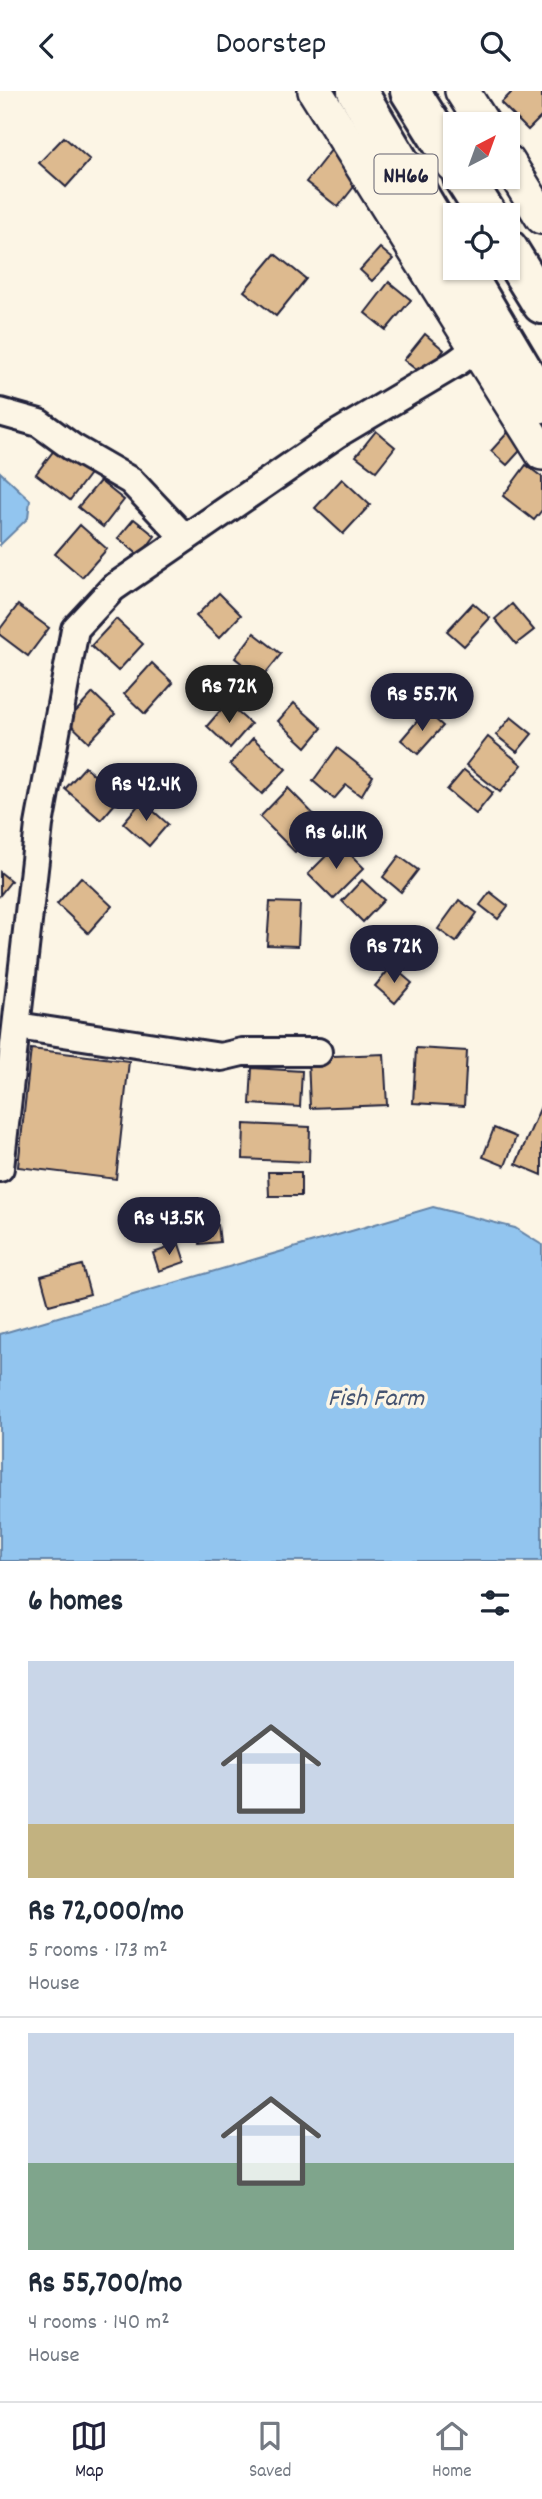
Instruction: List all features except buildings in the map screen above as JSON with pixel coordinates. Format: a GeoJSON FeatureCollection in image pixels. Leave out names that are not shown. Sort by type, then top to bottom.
{"type":"FeatureCollection","features":[{"type":"Feature","properties":{"kind":"highway","name":"NH66"},"geometry":{"type":"LineString","coordinates":[[357,91],[443,236]]}},
{"type":"Feature","properties":{"kind":"highway","name":"NH66"},"geometry":{"type":"LineString","coordinates":[[410,91],[443,144]]}},
{"type":"Feature","properties":{"kind":"highway"},"geometry":{"type":"LineString","coordinates":[[520,269],[542,305]]}},
{"type":"Feature","properties":{"kind":"highway"},"geometry":{"type":"LineString","coordinates":[[469,280],[542,403]]}},
{"type":"Feature","properties":{"kind":"street"},"geometry":{"type":"LineString","coordinates":[[316,91],[542,453]]}},
{"type":"Feature","properties":{"kind":"street"},"geometry":{"type":"LineString","coordinates":[[462,91],[475,112]]}},
{"type":"Feature","properties":{"kind":"street"},"geometry":{"type":"LineString","coordinates":[[520,181],[542,217]]}},
{"type":"Feature","properties":{"kind":"street"},"geometry":{"type":"LineString","coordinates":[[0,1168],[39,825],[75,629],[113,588],[337,434],[455,364],[477,348]]}},
{"type":"Feature","properties":{"kind":"street"},"geometry":{"type":"LineString","coordinates":[[0,412],[39,422],[72,447],[131,481],[185,538]]}},
{"type":"Feature","properties":{"kind":"street"},"geometry":{"type":"LineString","coordinates":[[17,1026],[221,1057],[242,1052],[318,1052]]}},
{"type":"Feature","properties":{"kind":"water"},"geometry":{"type":"Polygon","coordinates":[[[0,472],[30,500],[28,518],[0,545],[0,472]]]}},
{"type":"Feature","properties":{"kind":"water","name":"Fish Farm"},"geometry":{"type":"Polygon","coordinates":[[[433,1207],[515,1228],[542,1245],[542,1561],[0,1561],[0,1334],[433,1207]]]}}]}
